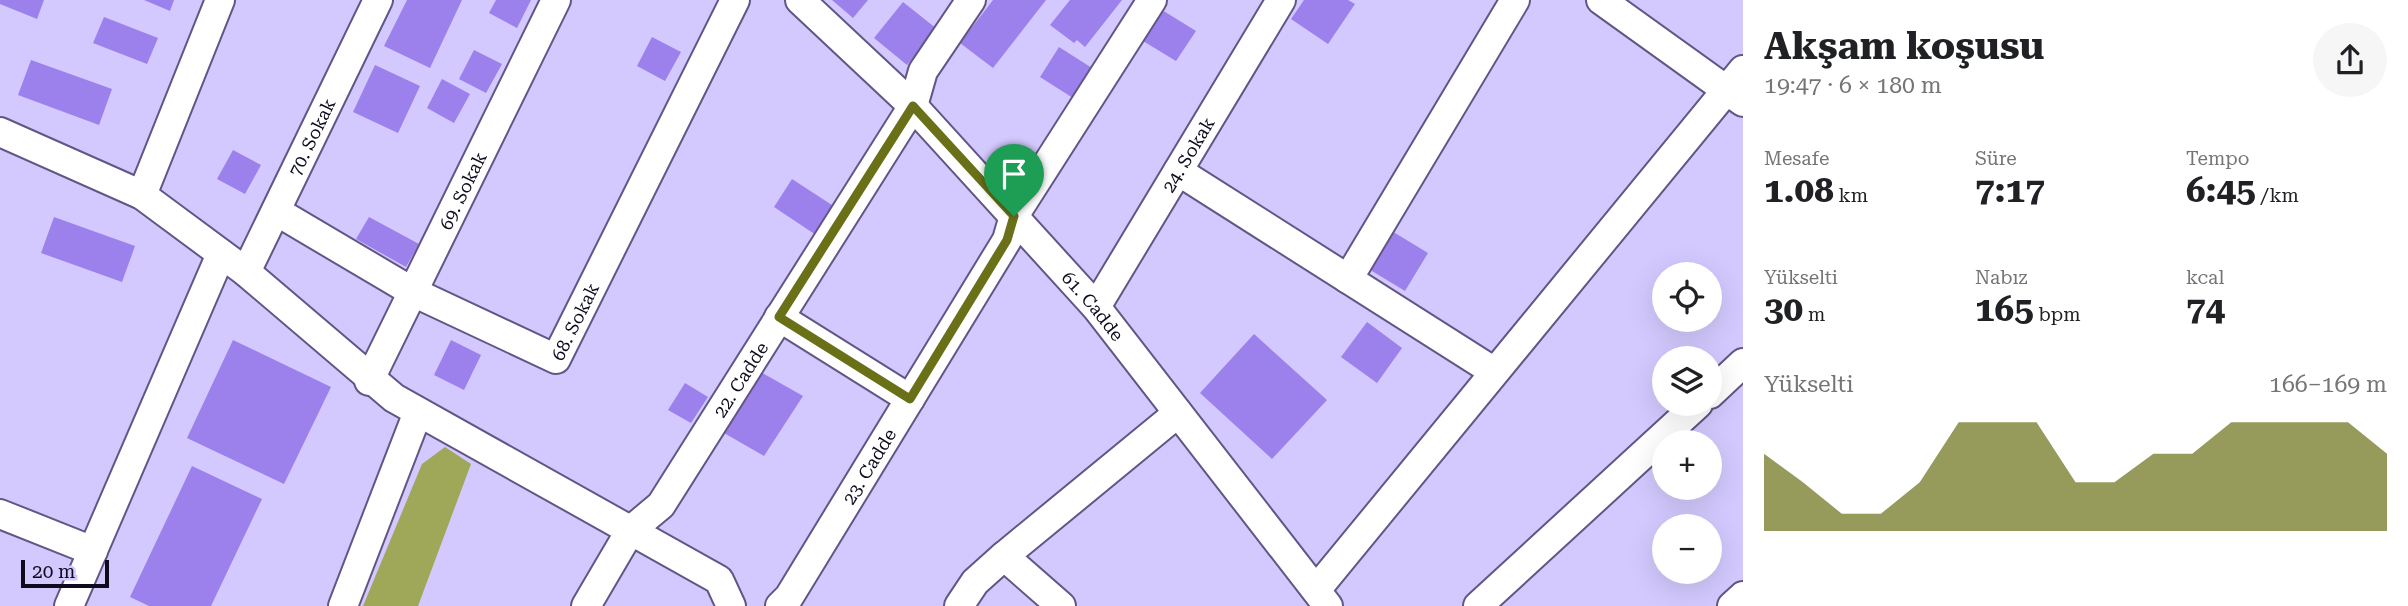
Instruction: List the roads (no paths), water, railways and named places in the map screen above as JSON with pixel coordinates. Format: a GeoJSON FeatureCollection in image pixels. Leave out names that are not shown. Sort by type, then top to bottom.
{"type":"FeatureCollection","features":[{"type":"Feature","properties":{"kind":"street"},"geometry":{"type":"LineString","coordinates":[[142,195],[220,0]]}},
{"type":"Feature","properties":{"kind":"street","name":"70. Sokak"},"geometry":{"type":"LineString","coordinates":[[246,272],[378,0]]}},
{"type":"Feature","properties":{"kind":"street","name":"69. Sokak"},"geometry":{"type":"LineString","coordinates":[[369,381],[556,0]]}},
{"type":"Feature","properties":{"kind":"street","name":"68. Sokak"},"geometry":{"type":"LineString","coordinates":[[276,211],[413,292],[556,359],[735,0]]}},
{"type":"Feature","properties":{"kind":"street","name":"61. Cadde"},"geometry":{"type":"LineString","coordinates":[[800,0],[913,106],[1096,307],[1322,598]]}},
{"type":"Feature","properties":{"kind":"street","name":"22. Cadde"},"geometry":{"type":"LineString","coordinates":[[586,606],[630,531],[661,505],[913,106],[923,71],[971,0]]}},
{"type":"Feature","properties":{"kind":"street","name":"23. Cadde"},"geometry":{"type":"LineString","coordinates":[[780,606],[789,597],[1007,240],[1014,216],[1152,0]]}},
{"type":"Feature","properties":{"kind":"street","name":"24. Sokak"},"geometry":{"type":"LineString","coordinates":[[1096,307],[1281,0]]}},
{"type":"Feature","properties":{"kind":"street"},"geometry":{"type":"LineString","coordinates":[[1348,279],[1515,0]]}},
{"type":"Feature","properties":{"kind":"street"},"geometry":{"type":"LineString","coordinates":[[1322,598],[1493,371],[1738,87],[1611,3]]}},
{"type":"Feature","properties":{"kind":"street"},"geometry":{"type":"LineString","coordinates":[[0,132],[142,195],[246,272],[369,381],[418,412],[719,580],[731,606]]}},
{"type":"Feature","properties":{"kind":"street"},"geometry":{"type":"LineString","coordinates":[[1178,171],[1493,371]]}},
{"type":"Feature","properties":{"kind":"street"},"geometry":{"type":"LineString","coordinates":[[69,606],[221,254]]}},
{"type":"Feature","properties":{"kind":"street"},"geometry":{"type":"LineString","coordinates":[[779,317],[910,399]]}},
{"type":"Feature","properties":{"kind":"street"},"geometry":{"type":"LineString","coordinates":[[1722,383],[1743,363]]}},
{"type":"Feature","properties":{"kind":"street"},"geometry":{"type":"LineString","coordinates":[[343,606],[418,412]]}},
{"type":"Feature","properties":{"kind":"street"},"geometry":{"type":"LineString","coordinates":[[959,606],[975,582],[1004,555],[1178,413]]}},
{"type":"Feature","properties":{"kind":"street"},"geometry":{"type":"LineString","coordinates":[[1478,606],[1685,416]]}},
{"type":"Feature","properties":{"kind":"street"},"geometry":{"type":"LineString","coordinates":[[0,514],[93,551]]}},
{"type":"Feature","properties":{"kind":"street"},"geometry":{"type":"LineString","coordinates":[[1004,555],[1061,606]]}},
{"type":"Feature","properties":{"kind":"street"},"geometry":{"type":"LineString","coordinates":[[1732,606],[1743,596]]}}]}
